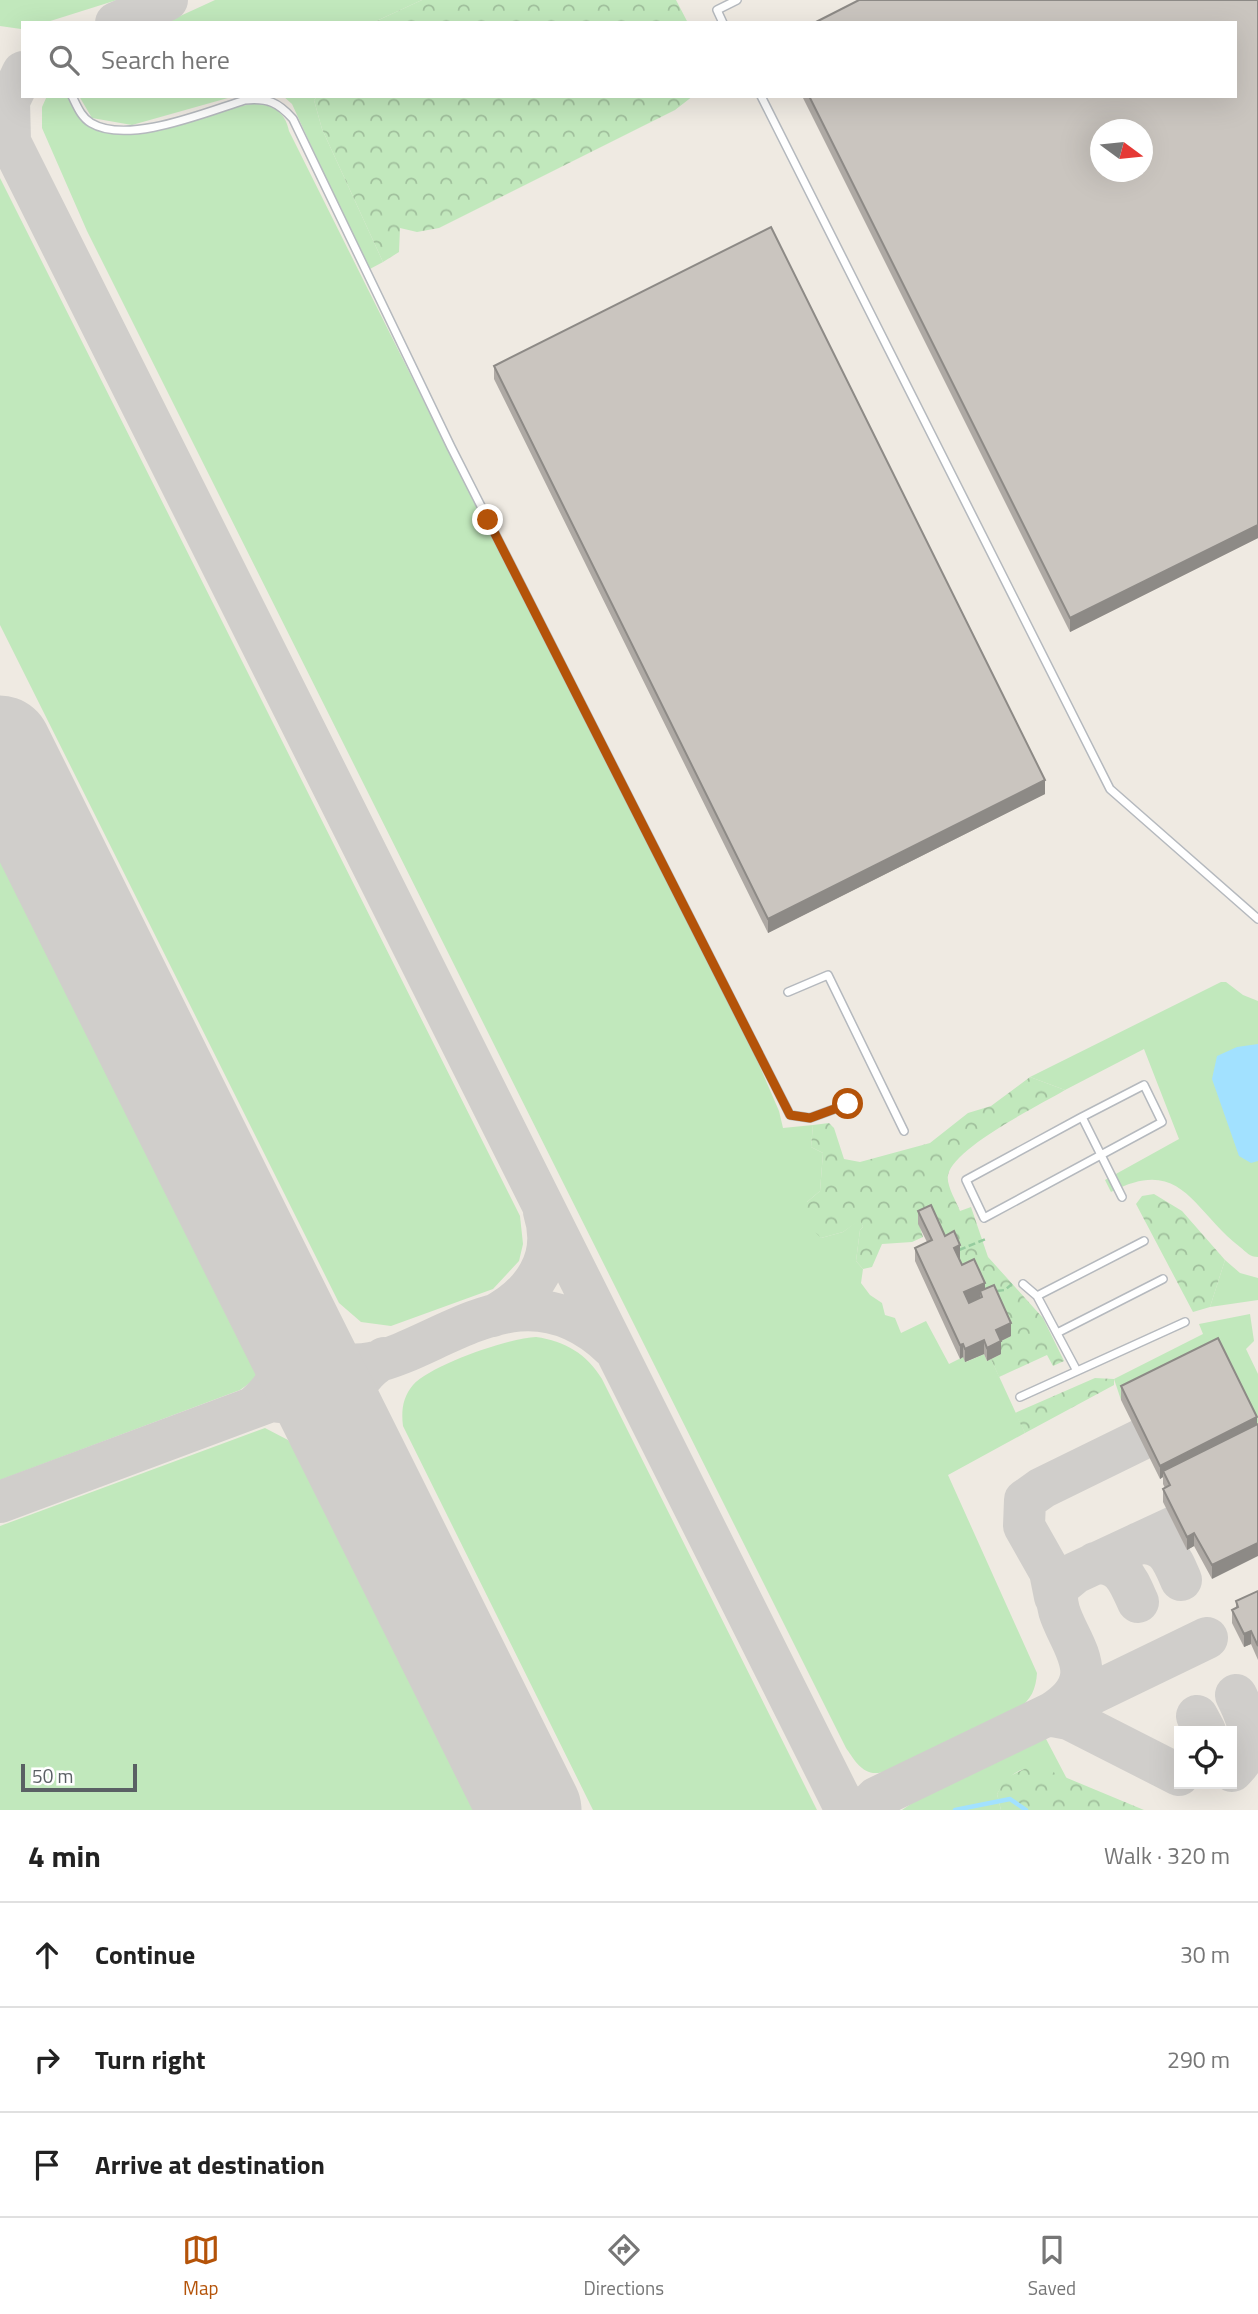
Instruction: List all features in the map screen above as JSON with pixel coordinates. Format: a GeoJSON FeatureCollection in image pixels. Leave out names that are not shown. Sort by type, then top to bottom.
{"type":"FeatureCollection","features":[{"type":"Feature","properties":{"kind":"lane"},"geometry":{"type":"LineString","coordinates":[[722,21],[717,10],[737,0]]}},
{"type":"Feature","properties":{"kind":"lane"},"geometry":{"type":"LineString","coordinates":[[73,98],[80,113],[90,122],[107,129],[135,131],[245,100],[264,98],[280,104],[293,120],[445,435],[790,1115],[810,1118],[848,1104]]}},
{"type":"Feature","properties":{"kind":"lane"},"geometry":{"type":"LineString","coordinates":[[762,98],[1110,789],[1258,919]]}},
{"type":"Feature","properties":{"kind":"lane"},"geometry":{"type":"LineString","coordinates":[[788,992],[828,975],[904,1130]]}},
{"type":"Feature","properties":{"kind":"lane"},"geometry":{"type":"LineString","coordinates":[[1144,1085],[1162,1122],[984,1218],[966,1180],[1082,1117],[1144,1085]]}},
{"type":"Feature","properties":{"kind":"lane"},"geometry":{"type":"LineString","coordinates":[[1082,1117],[1122,1198]]}},
{"type":"Feature","properties":{"kind":"lane"},"geometry":{"type":"LineString","coordinates":[[1037,1296],[1144,1241]]}},
{"type":"Feature","properties":{"kind":"lane"},"geometry":{"type":"LineString","coordinates":[[1057,1333],[1163,1279]]}},
{"type":"Feature","properties":{"kind":"lane"},"geometry":{"type":"LineString","coordinates":[[1020,1282],[1037,1296],[1077,1371]]}},
{"type":"Feature","properties":{"kind":"lane"},"geometry":{"type":"LineString","coordinates":[[1020,1397],[1185,1322]]}},
{"type":"Feature","properties":{"kind":"path"},"geometry":{"type":"LineString","coordinates":[[957,1251],[988,1238]]}},
{"type":"Feature","properties":{"kind":"path"},"geometry":{"type":"LineString","coordinates":[[995,1292],[1020,1282]]}},
{"type":"Feature","properties":{"kind":"green space"},"geometry":{"type":"Polygon","coordinates":[[[0,0],[117,0],[50,21],[21,21],[21,29],[0,26],[0,0]]]}},
{"type":"Feature","properties":{"kind":"green space"},"geometry":{"type":"Polygon","coordinates":[[[215,0],[422,0],[376,21],[169,21],[215,0]]]}},
{"type":"Feature","properties":{"kind":"green space"},"geometry":{"type":"Polygon","coordinates":[[[422,0],[676,0],[687,21],[376,21],[422,0]]]}},
{"type":"Feature","properties":{"kind":"green space"},"geometry":{"type":"Polygon","coordinates":[[[46,98],[68,98],[82,118],[102,130],[125,134],[177,126],[252,104],[271,107],[284,118],[490,534],[751,1046],[779,1111],[783,1128],[813,1125],[811,1147],[823,1153],[820,1191],[807,1202],[821,1238],[843,1232],[860,1219],[863,1227],[860,1230],[856,1261],[863,1269],[861,1283],[870,1295],[882,1303],[885,1315],[895,1318],[901,1333],[926,1321],[949,1364],[963,1357],[966,1362],[984,1354],[987,1361],[991,1359],[1025,1433],[948,1475],[1037,1673],[1032,1694],[1018,1709],[923,1758],[886,1772],[873,1773],[864,1770],[846,1748],[87,231],[42,128],[42,107],[46,98]]]}},
{"type":"Feature","properties":{"kind":"green space"},"geometry":{"type":"Polygon","coordinates":[[[80,98],[228,98],[132,125],[92,118],[80,98]]]}},
{"type":"Feature","properties":{"kind":"green space"},"geometry":{"type":"Polygon","coordinates":[[[285,98],[316,98],[314,100],[322,129],[383,262],[368,270],[292,104],[285,98]]]}},
{"type":"Feature","properties":{"kind":"green space"},"geometry":{"type":"Polygon","coordinates":[[[690,98],[675,110],[439,228],[417,232],[400,228],[399,252],[383,262],[322,129],[314,100],[690,98]]]}},
{"type":"Feature","properties":{"kind":"green space"},"geometry":{"type":"Polygon","coordinates":[[[0,178],[520,1216],[523,1244],[519,1261],[493,1289],[391,1326],[361,1322],[339,1303],[0,625],[0,178]]]}},
{"type":"Feature","properties":{"kind":"green space"},"geometry":{"type":"Polygon","coordinates":[[[0,861],[258,1377],[240,1390],[0,1480],[0,861]]]}},
{"type":"Feature","properties":{"kind":"green space"},"geometry":{"type":"Polygon","coordinates":[[[1221,982],[1226,982],[1243,995],[1258,1001],[1258,1257],[1246,1252],[1184,1192],[1170,1183],[1154,1180],[1135,1182],[1111,1192],[1105,1180],[1179,1139],[1144,1049],[1065,1090],[1030,1077],[1221,982]]]}},
{"type":"Feature","properties":{"kind":"green space"},"geometry":{"type":"Polygon","coordinates":[[[1030,1077],[1065,1090],[981,1140],[965,1152],[948,1175],[950,1188],[960,1211],[971,1207],[988,1257],[1043,1318],[1064,1361],[1053,1366],[1047,1355],[999,1377],[991,1359],[1001,1354],[996,1343],[1011,1336],[919,1224],[923,1237],[912,1242],[882,1244],[872,1267],[863,1269],[856,1261],[860,1230],[863,1227],[860,1220],[843,1232],[821,1238],[807,1224],[807,1202],[820,1191],[823,1153],[811,1147],[813,1125],[829,1123],[834,1128],[844,1159],[860,1162],[930,1143],[968,1113],[991,1106],[1030,1077]]]}},
{"type":"Feature","properties":{"kind":"green space"},"geometry":{"type":"Polygon","coordinates":[[[1154,1194],[1182,1211],[1225,1260],[1210,1307],[1193,1312],[1136,1204],[1142,1196],[1154,1194]]]}},
{"type":"Feature","properties":{"kind":"green space"},"geometry":{"type":"Polygon","coordinates":[[[1225,1260],[1240,1273],[1258,1278],[1258,1300],[1210,1307],[1225,1260]]]}},
{"type":"Feature","properties":{"kind":"green space"},"geometry":{"type":"Polygon","coordinates":[[[1250,1314],[1254,1341],[1246,1349],[1258,1374],[1258,1432],[1218,1352],[1121,1400],[1114,1379],[1203,1334],[1199,1324],[1250,1314]]]}},
{"type":"Feature","properties":{"kind":"green space"},"geometry":{"type":"Polygon","coordinates":[[[536,1337],[566,1345],[574,1350],[589,1362],[602,1379],[817,1810],[593,1810],[403,1426],[405,1399],[413,1385],[422,1377],[471,1354],[508,1342],[536,1337]]]}},
{"type":"Feature","properties":{"kind":"green space"},"geometry":{"type":"Polygon","coordinates":[[[1095,1378],[1114,1379],[1114,1385],[1025,1433],[1015,1413],[1095,1378]]]}},
{"type":"Feature","properties":{"kind":"green space"},"geometry":{"type":"Polygon","coordinates":[[[265,1428],[288,1440],[298,1455],[475,1810],[0,1810],[0,1526],[265,1428]]]}},
{"type":"Feature","properties":{"kind":"green space"},"geometry":{"type":"Polygon","coordinates":[[[1045,1737],[1067,1779],[1036,1768],[1019,1771],[1004,1783],[997,1794],[1001,1810],[902,1810],[918,1799],[1045,1737]]]}},
{"type":"Feature","properties":{"kind":"green space"},"geometry":{"type":"Polygon","coordinates":[[[1026,1768],[1043,1768],[1144,1810],[1001,1810],[997,1794],[1006,1778],[1026,1768]]]}},
{"type":"Feature","properties":{"kind":"water"},"geometry":{"type":"Polygon","coordinates":[[[1258,1044],[1258,1161],[1251,1163],[1239,1156],[1212,1079],[1217,1056],[1237,1047],[1258,1044]]]}},
{"type":"Feature","properties":{"kind":"building"},"geometry":{"type":"Polygon","coordinates":[[[859,0],[1258,0],[1258,525],[1070,618],[810,98],[1237,98],[1237,21],[818,21],[859,0]]]}},
{"type":"Feature","properties":{"kind":"building"},"geometry":{"type":"Polygon","coordinates":[[[771,227],[1045,780],[768,919],[494,366],[771,227]]]}},
{"type":"Feature","properties":{"kind":"building"},"geometry":{"type":"Polygon","coordinates":[[[931,1205],[945,1236],[954,1231],[960,1245],[954,1248],[962,1265],[974,1259],[985,1283],[964,1292],[969,1303],[982,1297],[980,1291],[994,1285],[1011,1323],[996,1330],[1001,1341],[987,1348],[984,1340],[965,1349],[963,1344],[960,1345],[915,1248],[932,1240],[918,1211],[931,1205]]]}},
{"type":"Feature","properties":{"kind":"building"},"geometry":{"type":"Polygon","coordinates":[[[1218,1338],[1257,1417],[1160,1466],[1121,1386],[1218,1338]]]}},
{"type":"Feature","properties":{"kind":"building"},"geometry":{"type":"Polygon","coordinates":[[[1258,1424],[1258,1543],[1212,1565],[1194,1533],[1187,1537],[1163,1489],[1170,1485],[1163,1471],[1258,1424]]]}},
{"type":"Feature","properties":{"kind":"building"},"geometry":{"type":"Polygon","coordinates":[[[1258,1591],[1258,1646],[1251,1631],[1244,1634],[1232,1610],[1238,1607],[1236,1601],[1258,1591]]]}},
{"type":"Feature","properties":{"kind":"waterway"},"geometry":{"type":"LineString","coordinates":[[955,1810],[1010,1799],[1026,1810]]}},
{"type":"Feature","properties":{"kind":"taxiway"},"geometry":{"type":"LineString","coordinates":[[120,21],[167,0]]}},
{"type":"Feature","properties":{"kind":"taxiway"},"geometry":{"type":"LineString","coordinates":[[10,141],[9,101],[21,76]]}},
{"type":"Feature","properties":{"kind":"taxiway"},"geometry":{"type":"LineString","coordinates":[[0,122],[846,1810]]}},
{"type":"Feature","properties":{"kind":"taxiway"},"geometry":{"type":"LineString","coordinates":[[493,1316],[520,1297],[539,1273],[548,1245],[544,1212]]}},
{"type":"Feature","properties":{"kind":"taxiway"},"geometry":{"type":"LineString","coordinates":[[280,1307],[311,1348],[317,1353],[348,1364],[381,1360],[490,1316],[529,1310],[570,1319],[612,1347]]}},
{"type":"Feature","properties":{"kind":"taxiway"},"geometry":{"type":"LineString","coordinates":[[255,1406],[274,1385],[284,1361],[286,1349],[280,1307]]}},
{"type":"Feature","properties":{"kind":"taxiway"},"geometry":{"type":"LineString","coordinates":[[357,1462],[350,1432],[350,1404],[360,1379],[384,1358]]}},
{"type":"Feature","properties":{"kind":"taxiway"},"geometry":{"type":"LineString","coordinates":[[0,1502],[271,1401],[302,1406],[326,1419],[342,1434]]}},
{"type":"Feature","properties":{"kind":"taxiway"},"geometry":{"type":"LineString","coordinates":[[1055,1597],[1050,1572],[1024,1526],[1025,1500],[1042,1488],[1140,1440]]}},
{"type":"Feature","properties":{"kind":"taxiway"},"geometry":{"type":"LineString","coordinates":[[1052,1713],[1071,1697],[1080,1681],[1081,1666],[1057,1603],[1058,1587],[1075,1573],[1174,1527]]}},
{"type":"Feature","properties":{"kind":"taxiway"},"geometry":{"type":"LineString","coordinates":[[1139,1543],[1156,1545],[1167,1553],[1181,1580]]}},
{"type":"Feature","properties":{"kind":"taxiway"},"geometry":{"type":"LineString","coordinates":[[1095,1563],[1104,1563],[1118,1569],[1138,1602]]}},
{"type":"Feature","properties":{"kind":"taxiway"},"geometry":{"type":"LineString","coordinates":[[864,1810],[876,1798],[1207,1638]]}},
{"type":"Feature","properties":{"kind":"taxiway"},"geometry":{"type":"LineString","coordinates":[[1236,1695],[1249,1735],[1246,1753],[1237,1765]]}},
{"type":"Feature","properties":{"kind":"taxiway"},"geometry":{"type":"LineString","coordinates":[[1048,1715],[1069,1719],[1174,1772]]}},
{"type":"Feature","properties":{"kind":"taxiway"},"geometry":{"type":"LineString","coordinates":[[1197,1716],[1202,1726]]}},
{"type":"Feature","properties":{"kind":"runway"},"geometry":{"type":"LineString","coordinates":[[0,747],[530,1810]]}},
{"type":"Feature","properties":{"kind":"route"},"geometry":{"type":"LineString","coordinates":[[488,520],[790,1115],[810,1118],[848,1104]]}}]}
